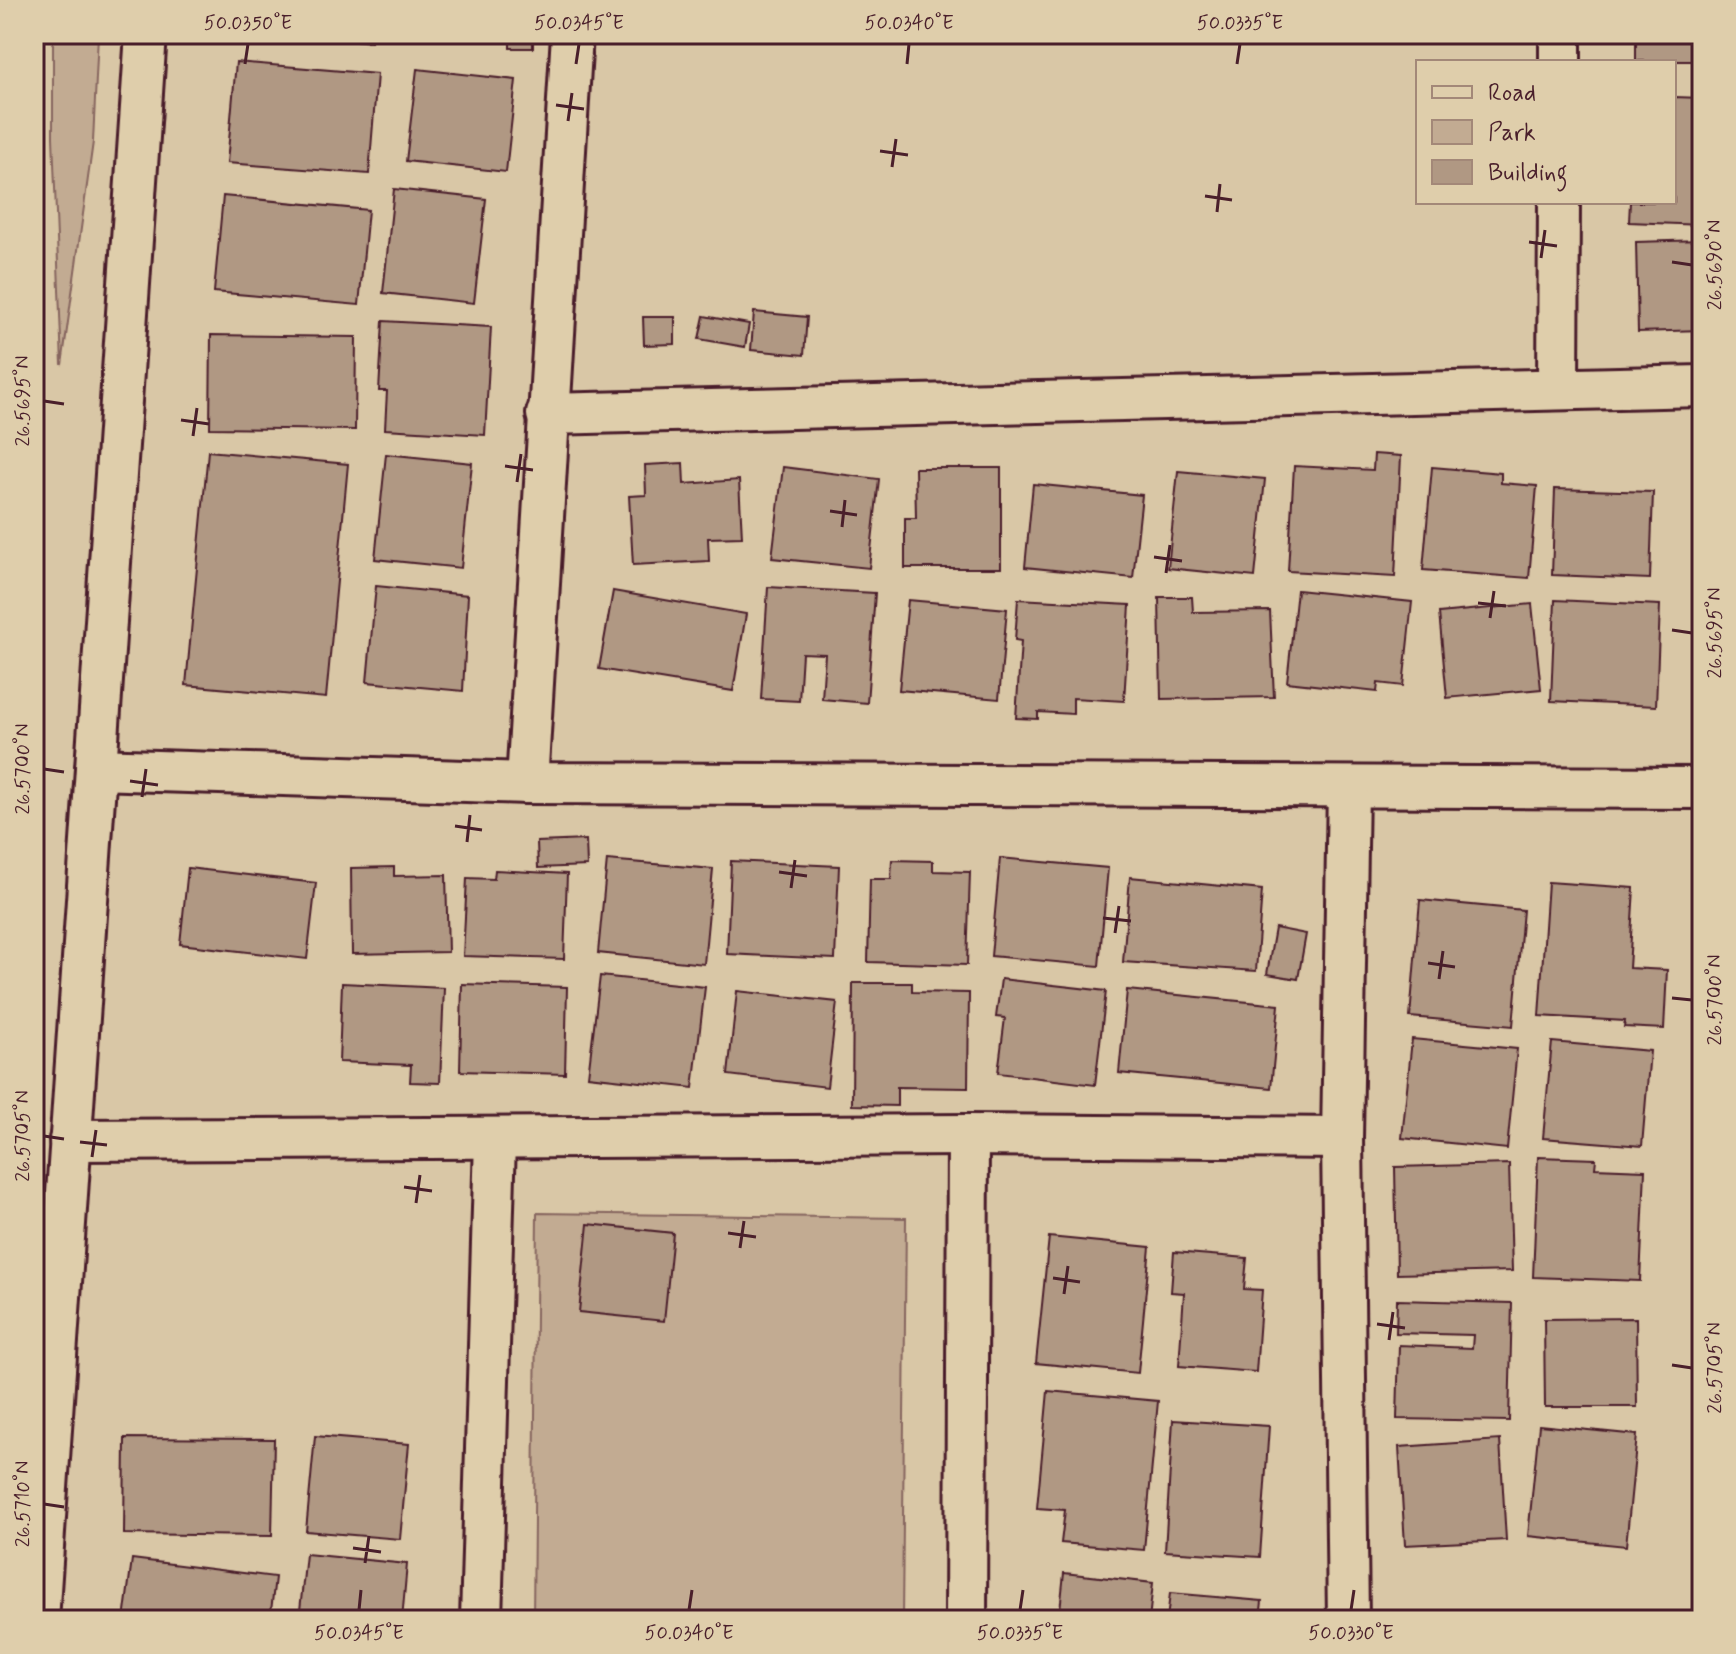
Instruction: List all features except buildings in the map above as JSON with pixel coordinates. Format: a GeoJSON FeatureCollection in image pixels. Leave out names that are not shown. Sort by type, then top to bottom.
{"type":"FeatureCollection","features":[{"type":"Feature","properties":{"kind":"street"},"geometry":{"type":"LineString","coordinates":[[38,1620],[146,34]]}},
{"type":"Feature","properties":{"kind":"street"},"geometry":{"type":"LineString","coordinates":[[527,783],[572,34]]}},
{"type":"Feature","properties":{"kind":"street"},"geometry":{"type":"LineString","coordinates":[[1560,34],[1560,60]]}},
{"type":"Feature","properties":{"kind":"street"},"geometry":{"type":"LineString","coordinates":[[1558,388],[1559,204]]}},
{"type":"Feature","properties":{"kind":"street"},"geometry":{"type":"LineString","coordinates":[[547,414],[1702,386]]}},
{"type":"Feature","properties":{"kind":"street"},"geometry":{"type":"LineString","coordinates":[[96,769],[527,783],[1348,789],[1702,788]]}},
{"type":"Feature","properties":{"kind":"street"},"geometry":{"type":"LineString","coordinates":[[1348,789],[1342,1138],[1348,1620]]}},
{"type":"Feature","properties":{"kind":"street"},"geometry":{"type":"LineString","coordinates":[[70,1140],[968,1135],[1342,1138]]}},
{"type":"Feature","properties":{"kind":"street"},"geometry":{"type":"LineString","coordinates":[[966,1620],[968,1135]]}},
{"type":"Feature","properties":{"kind":"street"},"geometry":{"type":"LineString","coordinates":[[481,1620],[495,1140]]}},
{"type":"Feature","properties":{"kind":"green space"},"geometry":{"type":"Polygon","coordinates":[[[53,34],[98,34],[93,142],[62,365],[53,137],[53,34]]]}},
{"type":"Feature","properties":{"kind":"green space"},"geometry":{"type":"Polygon","coordinates":[[[537,1213],[906,1218],[902,1620],[533,1620],[537,1213]]]}}]}
